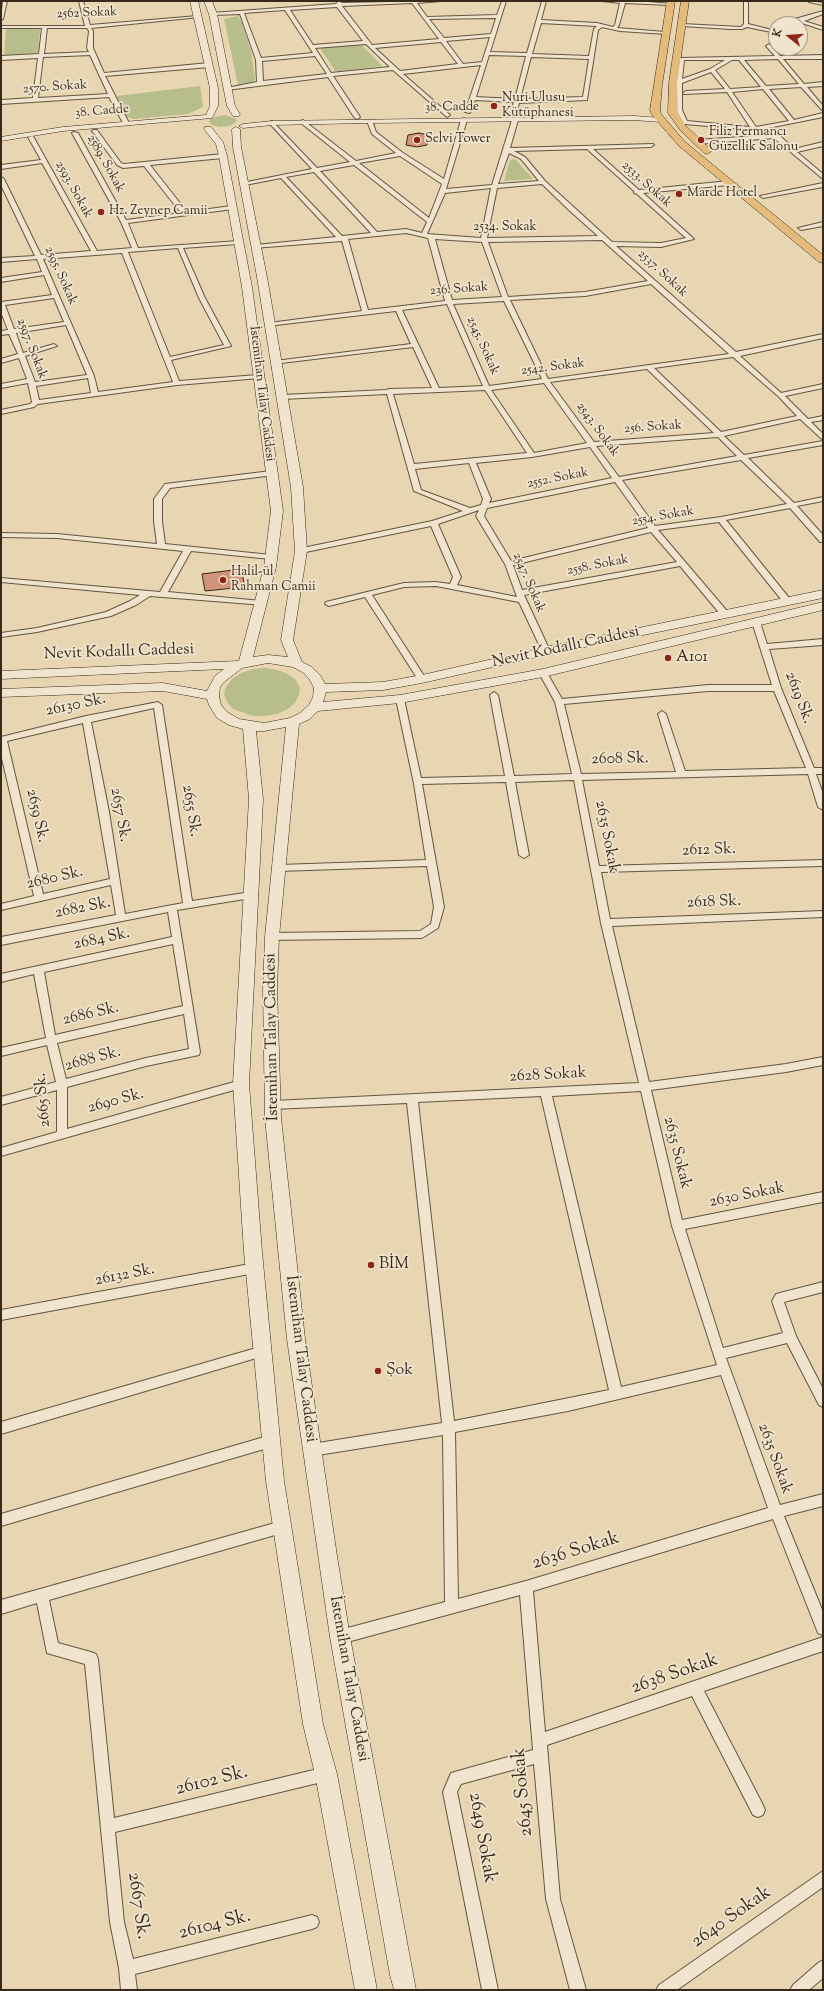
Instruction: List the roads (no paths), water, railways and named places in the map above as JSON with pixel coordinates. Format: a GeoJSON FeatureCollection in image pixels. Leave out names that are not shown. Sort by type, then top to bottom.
{"type":"FeatureCollection","features":[{"type":"Feature","properties":{"kind":"main road"},"geometry":{"type":"LineString","coordinates":[[685,1],[672,98],[674,113],[697,142],[715,157]]}},
{"type":"Feature","properties":{"kind":"main road"},"geometry":{"type":"LineString","coordinates":[[670,3],[655,110],[661,120],[682,144],[823,260]]}},
{"type":"Feature","properties":{"kind":"main road"},"geometry":{"type":"LineString","coordinates":[[760,194],[774,205]]}},
{"type":"Feature","properties":{"kind":"main road"},"geometry":{"type":"LineString","coordinates":[[798,225],[812,237]]}},
{"type":"Feature","properties":{"kind":"street"},"geometry":{"type":"LineString","coordinates":[[1,19],[5,1]]}},
{"type":"Feature","properties":{"kind":"street"},"geometry":{"type":"LineString","coordinates":[[81,1],[88,27],[91,31],[90,48],[111,95],[126,123]]}},
{"type":"Feature","properties":{"kind":"street"},"geometry":{"type":"LineString","coordinates":[[194,1],[210,65],[214,88],[214,106],[208,117],[203,122],[214,129]]}},
{"type":"Feature","properties":{"kind":"street"},"geometry":{"type":"LineString","coordinates":[[208,1],[213,14],[229,89],[231,106],[236,114],[246,119],[246,124],[240,128]]}},
{"type":"Feature","properties":{"kind":"street"},"geometry":{"type":"LineString","coordinates":[[310,1],[313,6]]}},
{"type":"Feature","properties":{"kind":"street"},"geometry":{"type":"LineString","coordinates":[[213,14],[288,9],[339,2],[439,1]]}},
{"type":"Feature","properties":{"kind":"street"},"geometry":{"type":"LineString","coordinates":[[468,112],[474,98],[483,62],[504,1]]}},
{"type":"Feature","properties":{"kind":"street"},"geometry":{"type":"LineString","coordinates":[[484,240],[495,185],[508,150],[517,101],[544,1]]}},
{"type":"Feature","properties":{"kind":"street"},"geometry":{"type":"LineString","coordinates":[[604,1],[670,3]]}},
{"type":"Feature","properties":{"kind":"street"},"geometry":{"type":"LineString","coordinates":[[746,1],[746,25]]}},
{"type":"Feature","properties":{"kind":"street"},"geometry":{"type":"LineString","coordinates":[[811,1],[823,4]]}},
{"type":"Feature","properties":{"kind":"street"},"geometry":{"type":"LineString","coordinates":[[339,2],[366,42],[448,116]]}},
{"type":"Feature","properties":{"kind":"street"},"geometry":{"type":"LineString","coordinates":[[414,2],[461,65]]}},
{"type":"Feature","properties":{"kind":"street"},"geometry":{"type":"LineString","coordinates":[[614,28],[617,25],[623,2]]}},
{"type":"Feature","properties":{"kind":"street"},"geometry":{"type":"LineString","coordinates":[[288,9],[332,75],[357,117]]}},
{"type":"Feature","properties":{"kind":"street"},"geometry":{"type":"LineString","coordinates":[[808,17],[823,12]]}},
{"type":"Feature","properties":{"kind":"street"},"geometry":{"type":"LineString","coordinates":[[242,13],[259,60],[260,84]]}},
{"type":"Feature","properties":{"kind":"street"},"geometry":{"type":"LineString","coordinates":[[426,18],[498,16]]}},
{"type":"Feature","properties":{"kind":"street","name":"2562 Sokak"},"geometry":{"type":"LineString","coordinates":[[1,27],[88,27],[198,17]]}},
{"type":"Feature","properties":{"kind":"street"},"geometry":{"type":"LineString","coordinates":[[538,20],[600,25],[614,28],[665,33]]}},
{"type":"Feature","properties":{"kind":"street"},"geometry":{"type":"LineString","coordinates":[[808,24],[823,29]]}},
{"type":"Feature","properties":{"kind":"street"},"geometry":{"type":"LineString","coordinates":[[474,98],[517,101],[585,99],[590,58],[596,28],[600,25]]}},
{"type":"Feature","properties":{"kind":"street"},"geometry":{"type":"LineString","coordinates":[[682,25],[730,28],[742,28],[746,25],[768,30]]}},
{"type":"Feature","properties":{"kind":"street"},"geometry":{"type":"LineString","coordinates":[[35,100],[45,26]]}},
{"type":"Feature","properties":{"kind":"street"},"geometry":{"type":"LineString","coordinates":[[1,27],[1,33]]}},
{"type":"Feature","properties":{"kind":"street"},"geometry":{"type":"LineString","coordinates":[[371,47],[492,35]]}},
{"type":"Feature","properties":{"kind":"street"},"geometry":{"type":"LineString","coordinates":[[312,47],[366,42]]}},
{"type":"Feature","properties":{"kind":"street"},"geometry":{"type":"LineString","coordinates":[[1,58],[93,53]]}},
{"type":"Feature","properties":{"kind":"street"},"geometry":{"type":"LineString","coordinates":[[487,53],[590,58]]}},
{"type":"Feature","properties":{"kind":"street"},"geometry":{"type":"LineString","coordinates":[[259,60],[317,54]]}},
{"type":"Feature","properties":{"kind":"street"},"geometry":{"type":"LineString","coordinates":[[756,59],[768,54]]}},
{"type":"Feature","properties":{"kind":"street"},"geometry":{"type":"LineString","coordinates":[[777,56],[805,86],[823,109]]}},
{"type":"Feature","properties":{"kind":"street"},"geometry":{"type":"LineString","coordinates":[[823,57],[779,59],[682,59],[678,93],[682,123],[760,128],[823,115]]}},
{"type":"Feature","properties":{"kind":"street"},"geometry":{"type":"LineString","coordinates":[[817,58],[823,64]]}},
{"type":"Feature","properties":{"kind":"street"},"geometry":{"type":"LineString","coordinates":[[680,82],[712,70],[730,59]]}},
{"type":"Feature","properties":{"kind":"street"},"geometry":{"type":"LineString","coordinates":[[740,59],[793,122]]}},
{"type":"Feature","properties":{"kind":"street"},"geometry":{"type":"LineString","coordinates":[[399,73],[483,62]]}},
{"type":"Feature","properties":{"kind":"street"},"geometry":{"type":"LineString","coordinates":[[103,75],[210,65]]}},
{"type":"Feature","properties":{"kind":"street"},"geometry":{"type":"LineString","coordinates":[[229,89],[394,68]]}},
{"type":"Feature","properties":{"kind":"street"},"geometry":{"type":"LineString","coordinates":[[712,70],[754,128]]}},
{"type":"Feature","properties":{"kind":"street"},"geometry":{"type":"LineString","coordinates":[[686,93],[823,84]]}},
{"type":"Feature","properties":{"kind":"street","name":"2570. Sokak"},"geometry":{"type":"LineString","coordinates":[[1,102],[111,95]]}},
{"type":"Feature","properties":{"kind":"street","name":"38. Cadde"},"geometry":{"type":"LineString","coordinates":[[1,141],[163,125],[214,129],[240,128],[272,123],[464,120],[648,112],[655,110]]}},
{"type":"Feature","properties":{"kind":"street","name":"38. Cadde"},"geometry":{"type":"LineString","coordinates":[[1,141],[63,129],[208,117],[222,113],[236,114]]}},
{"type":"Feature","properties":{"kind":"street","name":"38. Cadde"},"geometry":{"type":"LineString","coordinates":[[249,116],[448,116],[514,118],[634,118],[661,120]]}},
{"type":"Feature","properties":{"kind":"street"},"geometry":{"type":"LineString","coordinates":[[427,236],[429,221],[443,191],[464,120]]}},
{"type":"Feature","properties":{"kind":"street"},"geometry":{"type":"LineString","coordinates":[[370,121],[374,133],[401,154],[445,184]]}},
{"type":"Feature","properties":{"kind":"street"},"geometry":{"type":"LineString","coordinates":[[303,122],[429,221]]}},
{"type":"Feature","properties":{"kind":"street"},"geometry":{"type":"LineString","coordinates":[[272,123],[375,234]]}},
{"type":"Feature","properties":{"kind":"street","name":"İstemihan Talay Caddesi"},"geometry":{"type":"LineString","coordinates":[[240,128],[237,146],[245,183],[268,325],[297,487],[301,551],[286,640],[297,664]]}},
{"type":"Feature","properties":{"kind":"street"},"geometry":{"type":"LineString","coordinates":[[760,128],[768,130],[777,136],[792,151],[823,177]]}},
{"type":"Feature","properties":{"kind":"street","name":"İstemihan Talay Caddesi"},"geometry":{"type":"LineString","coordinates":[[214,129],[223,156],[237,242],[247,287],[277,511],[272,557],[261,603],[242,664]]}},
{"type":"Feature","properties":{"kind":"street"},"geometry":{"type":"LineString","coordinates":[[95,131],[119,164],[128,166],[223,156]]}},
{"type":"Feature","properties":{"kind":"street","name":"2589. Sokak"},"geometry":{"type":"LineString","coordinates":[[75,133],[124,222],[136,250]]}},
{"type":"Feature","properties":{"kind":"street"},"geometry":{"type":"LineString","coordinates":[[697,142],[777,136]]}},
{"type":"Feature","properties":{"kind":"street","name":"2593. Sokak"},"geometry":{"type":"LineString","coordinates":[[31,137],[95,253]]}},
{"type":"Feature","properties":{"kind":"street"},"geometry":{"type":"LineString","coordinates":[[792,151],[823,144]]}},
{"type":"Feature","properties":{"kind":"street"},"geometry":{"type":"LineString","coordinates":[[508,150],[650,146]]}},
{"type":"Feature","properties":{"kind":"street","name":"2533. Sokak"},"geometry":{"type":"LineString","coordinates":[[588,147],[636,192],[691,239],[661,245],[612,244]]}},
{"type":"Feature","properties":{"kind":"street","name":"2537. Sokak"},"geometry":{"type":"LineString","coordinates":[[508,150],[523,158],[543,182],[733,355],[780,395],[823,438]]}},
{"type":"Feature","properties":{"kind":"street"},"geometry":{"type":"LineString","coordinates":[[245,183],[401,154]]}},
{"type":"Feature","properties":{"kind":"street"},"geometry":{"type":"LineString","coordinates":[[1,167],[44,161]]}},
{"type":"Feature","properties":{"kind":"street"},"geometry":{"type":"LineString","coordinates":[[146,164],[185,214]]}},
{"type":"Feature","properties":{"kind":"street"},"geometry":{"type":"LineString","coordinates":[[282,176],[343,239],[365,312]]}},
{"type":"Feature","properties":{"kind":"street","name":"2595. Sokak"},"geometry":{"type":"LineString","coordinates":[[1,179],[39,257],[68,323],[1,333]]}},
{"type":"Feature","properties":{"kind":"street"},"geometry":{"type":"LineString","coordinates":[[443,191],[495,185],[543,182]]}},
{"type":"Feature","properties":{"kind":"street"},"geometry":{"type":"LineString","coordinates":[[636,192],[729,183]]}},
{"type":"Feature","properties":{"kind":"street"},"geometry":{"type":"LineString","coordinates":[[760,194],[823,185]]}},
{"type":"Feature","properties":{"kind":"street"},"geometry":{"type":"LineString","coordinates":[[124,222],[231,208]]}},
{"type":"Feature","properties":{"kind":"street"},"geometry":{"type":"LineString","coordinates":[[798,225],[823,224]]}},
{"type":"Feature","properties":{"kind":"street","name":"2534. Sokak"},"geometry":{"type":"LineString","coordinates":[[256,247],[343,239],[406,231],[427,236],[484,240],[604,238]]}},
{"type":"Feature","properties":{"kind":"street","name":"2545. Sokak"},"geometry":{"type":"LineString","coordinates":[[427,236],[449,302],[487,388],[532,455]]}},
{"type":"Feature","properties":{"kind":"street","name":"2543. Sokak"},"geometry":{"type":"LineString","coordinates":[[484,240],[506,299],[546,381],[653,529],[724,613]]}},
{"type":"Feature","properties":{"kind":"street"},"geometry":{"type":"LineString","coordinates":[[1,260],[237,242]]}},
{"type":"Feature","properties":{"kind":"street"},"geometry":{"type":"LineString","coordinates":[[169,359],[228,346],[202,298],[180,247]]}},
{"type":"Feature","properties":{"kind":"street"},"geometry":{"type":"LineString","coordinates":[[124,251],[169,359],[177,383]]}},
{"type":"Feature","properties":{"kind":"street"},"geometry":{"type":"LineString","coordinates":[[1,280],[46,273]]}},
{"type":"Feature","properties":{"kind":"street","name":"236. Sokak"},"geometry":{"type":"LineString","coordinates":[[268,325],[449,302],[585,294],[652,282]]}},
{"type":"Feature","properties":{"kind":"street"},"geometry":{"type":"LineString","coordinates":[[1,304],[56,296]]}},
{"type":"Feature","properties":{"kind":"street","name":"2597. Sokak"},"geometry":{"type":"LineString","coordinates":[[1,304],[32,382],[36,402]]}},
{"type":"Feature","properties":{"kind":"street"},"geometry":{"type":"LineString","coordinates":[[398,308],[436,389]]}},
{"type":"Feature","properties":{"kind":"street"},"geometry":{"type":"LineString","coordinates":[[68,323],[90,376],[95,394]]}},
{"type":"Feature","properties":{"kind":"street","name":"2542. Sokak"},"geometry":{"type":"LineString","coordinates":[[282,397],[389,391],[487,388],[650,368],[733,355],[823,336]]}},
{"type":"Feature","properties":{"kind":"street"},"geometry":{"type":"LineString","coordinates":[[275,363],[416,345]]}},
{"type":"Feature","properties":{"kind":"street"},"geometry":{"type":"LineString","coordinates":[[1,361],[54,346]]}},
{"type":"Feature","properties":{"kind":"street"},"geometry":{"type":"LineString","coordinates":[[650,368],[792,505],[823,540]]}},
{"type":"Feature","properties":{"kind":"street"},"geometry":{"type":"LineString","coordinates":[[1,386],[90,376]]}},
{"type":"Feature","properties":{"kind":"street"},"geometry":{"type":"LineString","coordinates":[[1,412],[32,406],[36,402],[177,383],[258,377]]}},
{"type":"Feature","properties":{"kind":"street"},"geometry":{"type":"LineString","coordinates":[[780,395],[823,386]]}},
{"type":"Feature","properties":{"kind":"street"},"geometry":{"type":"LineString","coordinates":[[389,391],[418,491],[471,511]]}},
{"type":"Feature","properties":{"kind":"street","name":"256. Sokak"},"geometry":{"type":"LineString","coordinates":[[410,467],[532,455],[592,444],[719,435],[804,419],[823,418]]}},
{"type":"Feature","properties":{"kind":"street","name":"2552. Sokak"},"geometry":{"type":"LineString","coordinates":[[301,551],[434,523],[484,506],[617,479],[823,443]]}},
{"type":"Feature","properties":{"kind":"street","name":"2547. Sokak"},"geometry":{"type":"LineString","coordinates":[[471,460],[487,499],[480,516],[509,564],[520,597],[546,651]]}},
{"type":"Feature","properties":{"kind":"street"},"geometry":{"type":"LineString","coordinates":[[161,546],[158,521],[158,499],[168,486],[271,473]]}},
{"type":"Feature","properties":{"kind":"street","name":"2554. Sokak"},"geometry":{"type":"LineString","coordinates":[[509,564],[653,529],[721,519],[823,499]]}},
{"type":"Feature","properties":{"kind":"street"},"geometry":{"type":"LineString","coordinates":[[721,519],[786,601]]}},
{"type":"Feature","properties":{"kind":"street"},"geometry":{"type":"LineString","coordinates":[[434,523],[457,577],[452,587]]}},
{"type":"Feature","properties":{"kind":"street"},"geometry":{"type":"LineString","coordinates":[[1,535],[58,536],[272,557]]}},
{"type":"Feature","properties":{"kind":"street"},"geometry":{"type":"LineString","coordinates":[[163,594],[188,549]]}},
{"type":"Feature","properties":{"kind":"street","name":"2558. Sokak"},"geometry":{"type":"LineString","coordinates":[[520,597],[682,563]]}},
{"type":"Feature","properties":{"kind":"street"},"geometry":{"type":"LineString","coordinates":[[1,580],[261,603]]}},
{"type":"Feature","properties":{"kind":"street"},"geometry":{"type":"LineString","coordinates":[[328,604],[404,585],[436,584],[520,597]]}},
{"type":"Feature","properties":{"kind":"street"},"geometry":{"type":"LineString","coordinates":[[1,634],[37,630],[108,614],[132,604],[148,593]]}},
{"type":"Feature","properties":{"kind":"street","name":"Nevit Kodallı Caddesi"},"geometry":{"type":"LineString","coordinates":[[320,688],[383,686],[422,679],[724,613],[823,594]]}},
{"type":"Feature","properties":{"kind":"street"},"geometry":{"type":"LineString","coordinates":[[368,595],[422,679]]}},
{"type":"Feature","properties":{"kind":"street","name":"Nevit Kodallı Caddesi"},"geometry":{"type":"LineString","coordinates":[[314,707],[400,699],[543,672],[823,606]]}},
{"type":"Feature","properties":{"kind":"street","name":"2619 Sk."},"geometry":{"type":"LineString","coordinates":[[756,622],[777,688],[811,771],[823,806]]}},
{"type":"Feature","properties":{"kind":"street"},"geometry":{"type":"LineString","coordinates":[[764,647],[823,642]]}},
{"type":"Feature","properties":{"kind":"street"},"geometry":{"type":"LineString","coordinates":[[268,659],[297,664],[308,670],[316,678],[320,688],[319,698],[314,707],[305,716],[293,722],[264,727],[250,726],[234,722],[222,715],[214,705],[214,687],[219,678],[242,664],[268,659]]}},
{"type":"Feature","properties":{"kind":"street","name":"Nevit Kodallı Caddesi"},"geometry":{"type":"LineString","coordinates":[[1,675],[242,664]]}},
{"type":"Feature","properties":{"kind":"street","name":"2635 Sokak"},"geometry":{"type":"LineString","coordinates":[[543,672],[558,702],[578,775],[606,923],[678,1226],[719,1354],[776,1512],[823,1628]]}},
{"type":"Feature","properties":{"kind":"street"},"geometry":{"type":"LineString","coordinates":[[1,693],[163,687],[213,696]]}},
{"type":"Feature","properties":{"kind":"street"},"geometry":{"type":"LineString","coordinates":[[558,702],[708,688],[777,688]]}},
{"type":"Feature","properties":{"kind":"street"},"geometry":{"type":"LineString","coordinates":[[494,695],[524,855]]}},
{"type":"Feature","properties":{"kind":"street"},"geometry":{"type":"LineString","coordinates":[[272,937],[422,934],[435,926],[439,907],[418,780],[400,699]]}},
{"type":"Feature","properties":{"kind":"street","name":"26130 Sk."},"geometry":{"type":"LineString","coordinates":[[2,740],[86,719],[158,705]]}},
{"type":"Feature","properties":{"kind":"street","name":"2655 Sk."},"geometry":{"type":"LineString","coordinates":[[158,705],[188,892],[188,905]]}},
{"type":"Feature","properties":{"kind":"street"},"geometry":{"type":"LineString","coordinates":[[662,714],[681,773]]}},
{"type":"Feature","properties":{"kind":"street","name":"2657 Sk."},"geometry":{"type":"LineString","coordinates":[[86,719],[121,917]]}},
{"type":"Feature","properties":{"kind":"street","name":"İstemihan Talay Caddesi"},"geometry":{"type":"LineString","coordinates":[[293,722],[272,937],[270,988],[273,1105],[296,1340],[312,1450],[340,1637],[401,1975],[405,1990]]}},
{"type":"Feature","properties":{"kind":"street","name":"İstemihan Talay Caddesi"},"geometry":{"type":"LineString","coordinates":[[250,726],[256,799],[241,1084],[255,1268],[271,1441],[282,1527],[313,1724],[326,1774],[366,1990]]}},
{"type":"Feature","properties":{"kind":"street","name":"2659 Sk."},"geometry":{"type":"LineString","coordinates":[[2,740],[39,899]]}},
{"type":"Feature","properties":{"kind":"street","name":"2608 Sk."},"geometry":{"type":"LineString","coordinates":[[418,780],[578,775],[823,771]]}},
{"type":"Feature","properties":{"kind":"street"},"geometry":{"type":"LineString","coordinates":[[279,868],[432,863]]}},
{"type":"Feature","properties":{"kind":"street","name":"2612 Sk."},"geometry":{"type":"LineString","coordinates":[[596,869],[823,863]]}},
{"type":"Feature","properties":{"kind":"street","name":"2680 Sk."},"geometry":{"type":"LineString","coordinates":[[1,907],[115,881]]}},
{"type":"Feature","properties":{"kind":"street"},"geometry":{"type":"LineString","coordinates":[[187,1009],[172,907],[251,895]]}},
{"type":"Feature","properties":{"kind":"street","name":"2682 Sk."},"geometry":{"type":"LineString","coordinates":[[1,941],[172,907]]}},
{"type":"Feature","properties":{"kind":"street","name":"2618 Sk."},"geometry":{"type":"LineString","coordinates":[[606,923],[823,914]]}},
{"type":"Feature","properties":{"kind":"street","name":"2684 Sk."},"geometry":{"type":"LineString","coordinates":[[1,978],[178,940]]}},
{"type":"Feature","properties":{"kind":"street","name":"2665 Sk."},"geometry":{"type":"LineString","coordinates":[[38,969],[51,1039],[62,1085],[62,1134]]}},
{"type":"Feature","properties":{"kind":"street","name":"2686 Sk."},"geometry":{"type":"LineString","coordinates":[[1,1052],[51,1039],[187,1009]]}},
{"type":"Feature","properties":{"kind":"street","name":"2688 Sk."},"geometry":{"type":"LineString","coordinates":[[1,1102],[146,1062],[195,1052],[187,1009]]}},
{"type":"Feature","properties":{"kind":"street","name":"2628 Sokak"},"geometry":{"type":"LineString","coordinates":[[273,1105],[644,1088],[786,1068],[823,1060]]}},
{"type":"Feature","properties":{"kind":"street","name":"2690 Sk."},"geometry":{"type":"LineString","coordinates":[[1,1152],[241,1084]]}},
{"type":"Feature","properties":{"kind":"street"},"geometry":{"type":"LineString","coordinates":[[546,1092],[616,1393]]}},
{"type":"Feature","properties":{"kind":"street"},"geometry":{"type":"LineString","coordinates":[[412,1099],[449,1428],[452,1606]]}},
{"type":"Feature","properties":{"kind":"street","name":"2630 Sokak"},"geometry":{"type":"LineString","coordinates":[[678,1226],[823,1197]]}},
{"type":"Feature","properties":{"kind":"street","name":"26132 Sk."},"geometry":{"type":"LineString","coordinates":[[1,1315],[255,1268]]}},
{"type":"Feature","properties":{"kind":"street"},"geometry":{"type":"LineString","coordinates":[[823,1286],[780,1298],[778,1301],[790,1337],[823,1401]]}},
{"type":"Feature","properties":{"kind":"street"},"geometry":{"type":"LineString","coordinates":[[719,1354],[790,1337]]}},
{"type":"Feature","properties":{"kind":"street"},"geometry":{"type":"LineString","coordinates":[[1,1428],[263,1351]]}},
{"type":"Feature","properties":{"kind":"street"},"geometry":{"type":"LineString","coordinates":[[312,1450],[449,1428],[568,1405],[725,1369]]}},
{"type":"Feature","properties":{"kind":"street"},"geometry":{"type":"LineString","coordinates":[[1,1520],[271,1441]]}},
{"type":"Feature","properties":{"kind":"street","name":"2636 Sokak"},"geometry":{"type":"LineString","coordinates":[[340,1637],[526,1587],[776,1512],[823,1500]]}},
{"type":"Feature","properties":{"kind":"street"},"geometry":{"type":"LineString","coordinates":[[1,1607],[282,1527]]}},
{"type":"Feature","properties":{"kind":"street","name":"2645 Sokak"},"geometry":{"type":"LineString","coordinates":[[526,1587],[553,1899],[578,1990]]}},
{"type":"Feature","properties":{"kind":"street","name":"2667 Sk."},"geometry":{"type":"LineString","coordinates":[[42,1595],[52,1648],[90,1659],[117,1922],[127,1968],[129,1990]]}},
{"type":"Feature","properties":{"kind":"street","name":"2638 Sokak"},"geometry":{"type":"LineString","coordinates":[[540,1748],[696,1688],[823,1644]]}},
{"type":"Feature","properties":{"kind":"street"},"geometry":{"type":"LineString","coordinates":[[696,1688],[758,1810]]}},
{"type":"Feature","properties":{"kind":"street","name":"2649 Sokak"},"geometry":{"type":"LineString","coordinates":[[490,1990],[450,1792],[456,1778],[540,1748]]}},
{"type":"Feature","properties":{"kind":"street","name":"26102 Sk."},"geometry":{"type":"LineString","coordinates":[[108,1827],[326,1774]]}},
{"type":"Feature","properties":{"kind":"street","name":"2640 Sokak"},"geometry":{"type":"LineString","coordinates":[[664,1990],[823,1878]]}},
{"type":"Feature","properties":{"kind":"street","name":"26104 Sk."},"geometry":{"type":"LineString","coordinates":[[127,1968],[312,1922]]}},
{"type":"Feature","properties":{"kind":"street"},"geometry":{"type":"LineString","coordinates":[[798,1990],[823,1968]]}},
{"type":"Feature","properties":{"kind":"place","name":"Nuri Ulusu Kütüphanesi"},"geometry":{"type":"Point","coordinates":[494,106]}},
{"type":"Feature","properties":{"kind":"place","name":"Selvi Tower"},"geometry":{"type":"Point","coordinates":[417,140]}},
{"type":"Feature","properties":{"kind":"place","name":"Filiz Fermancı Güzellik Salonu"},"geometry":{"type":"Point","coordinates":[701,140]}},
{"type":"Feature","properties":{"kind":"place","name":"Marde Hotel"},"geometry":{"type":"Point","coordinates":[679,194]}},
{"type":"Feature","properties":{"kind":"place","name":"Hz. Zeynep Camii"},"geometry":{"type":"Point","coordinates":[101,212]}},
{"type":"Feature","properties":{"kind":"place","name":"Halil-ül Rahman Camii"},"geometry":{"type":"Point","coordinates":[223,580]}},
{"type":"Feature","properties":{"kind":"place","name":"A101"},"geometry":{"type":"Point","coordinates":[668,658]}},
{"type":"Feature","properties":{"kind":"place","name":"BİM"},"geometry":{"type":"Point","coordinates":[371,1265]}},
{"type":"Feature","properties":{"kind":"place","name":"Şok"},"geometry":{"type":"Point","coordinates":[378,1371]}}]}
